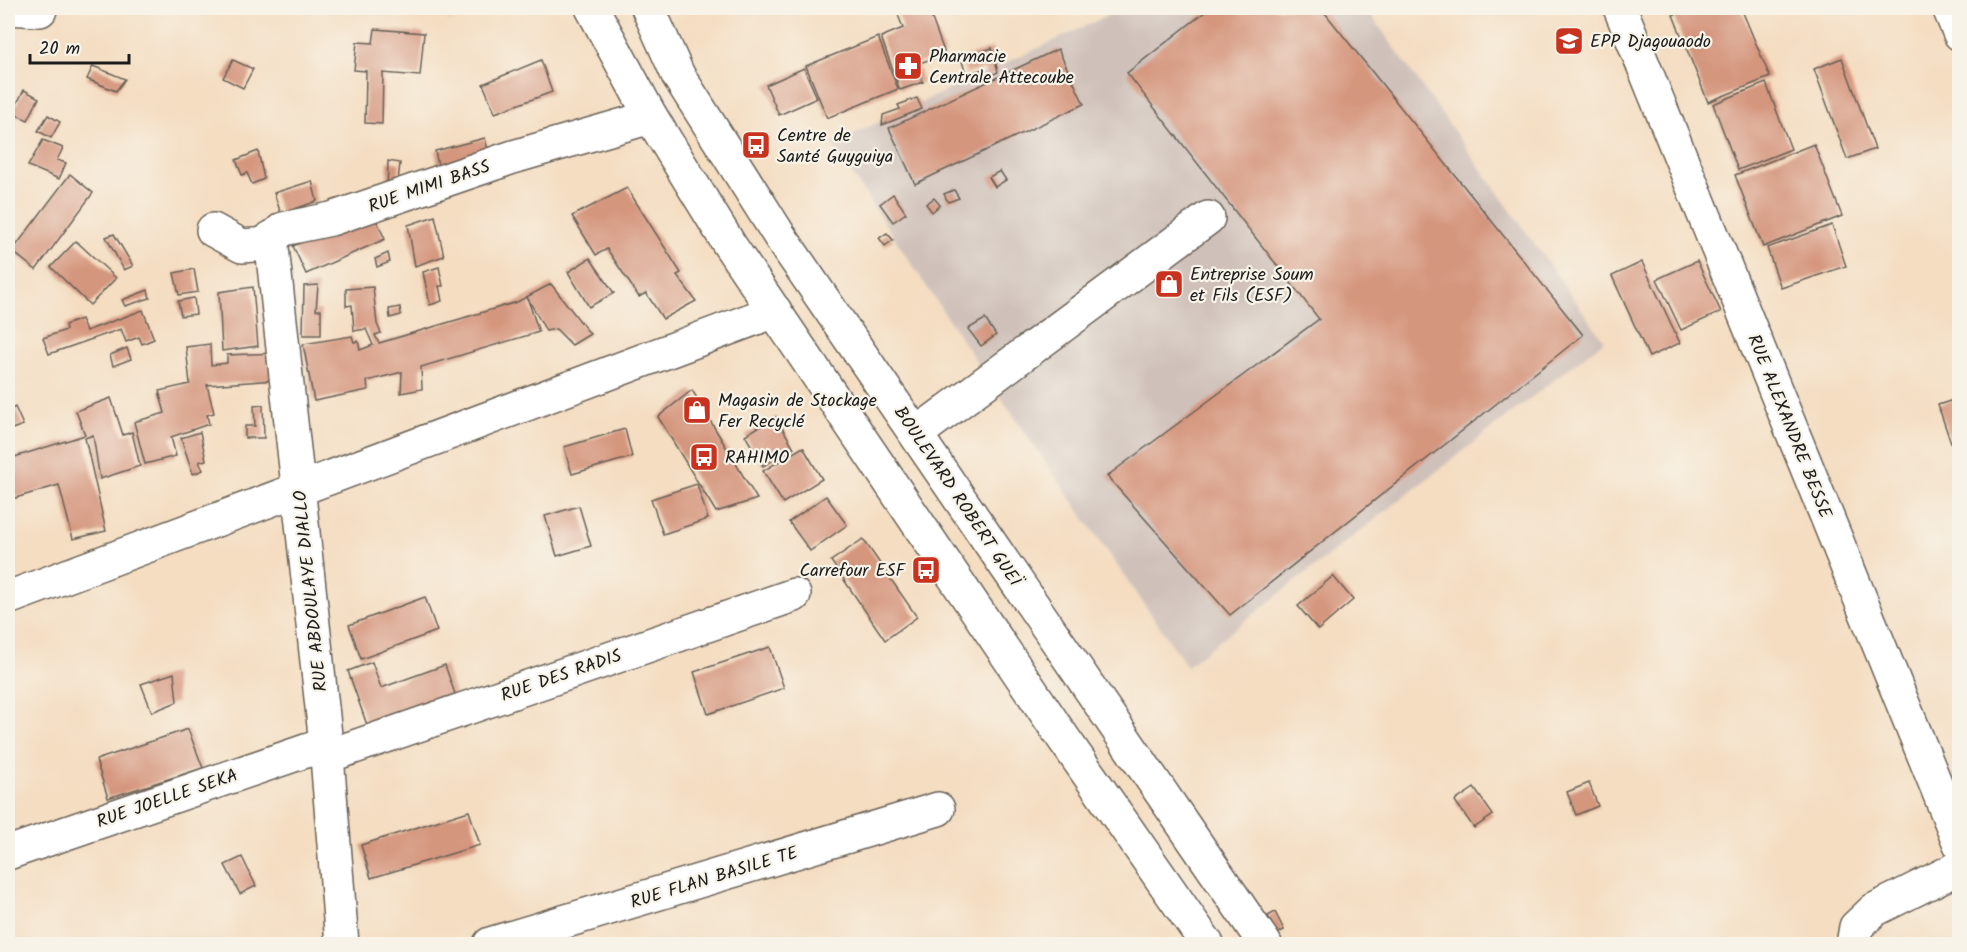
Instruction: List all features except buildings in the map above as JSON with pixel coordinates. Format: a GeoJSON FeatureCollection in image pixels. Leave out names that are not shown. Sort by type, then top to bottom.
{"type":"FeatureCollection","features":[{"type":"Feature","properties":{"kind":"street"},"geometry":{"type":"LineString","coordinates":[[8,8],[40,10]]}},
{"type":"Feature","properties":{"kind":"street"},"geometry":{"type":"LineString","coordinates":[[592,8],[651,117],[729,244],[1207,945]]}},
{"type":"Feature","properties":{"kind":"street","name":"BOULEVARD ROBERT GUEÏ"},"geometry":{"type":"LineString","coordinates":[[648,8],[678,75],[779,234],[1265,945]]}},
{"type":"Feature","properties":{"kind":"street","name":"RUE ALEXANDRE BESSE"},"geometry":{"type":"LineString","coordinates":[[1620,8],[1959,844]]}},
{"type":"Feature","properties":{"kind":"street"},"geometry":{"type":"LineString","coordinates":[[1949,8],[1959,34]]}},
{"type":"Feature","properties":{"kind":"street","name":"RUE MIMI BASS"},"geometry":{"type":"LineString","coordinates":[[213,230],[242,246],[266,243],[283,229],[331,219],[513,158],[651,117]]}},
{"type":"Feature","properties":{"kind":"street"},"geometry":{"type":"LineString","coordinates":[[916,434],[1208,218]]}},
{"type":"Feature","properties":{"kind":"street","name":"RUE ABDOULAYE DIALLO"},"geometry":{"type":"LineString","coordinates":[[271,238],[327,750],[342,945]]}},
{"type":"Feature","properties":{"kind":"street"},"geometry":{"type":"LineString","coordinates":[[8,598],[775,311]]}},
{"type":"Feature","properties":{"kind":"street","name":"RUE DES RADIS"},"geometry":{"type":"LineString","coordinates":[[327,750],[794,595]]}},
{"type":"Feature","properties":{"kind":"street","name":"RUE JOELLE SEKA"},"geometry":{"type":"LineString","coordinates":[[8,853],[327,750]]}},
{"type":"Feature","properties":{"kind":"street","name":"RUE FLAN BASILE TE"},"geometry":{"type":"LineString","coordinates":[[490,945],[938,809]]}},
{"type":"Feature","properties":{"kind":"street"},"geometry":{"type":"LineString","coordinates":[[1853,945],[1856,927],[1874,910],[1959,867]]}},
{"type":"Feature","properties":{"kind":"shaded area"},"geometry":{"type":"Polygon","coordinates":[[[442,8],[486,8],[449,22],[442,8]]]}},
{"type":"Feature","properties":{"kind":"shaded area"},"geometry":{"type":"Polygon","coordinates":[[[1124,8],[1366,8],[1604,341],[1187,666],[988,379],[832,144],[1124,8]]]}},
{"type":"Feature","properties":{"kind":"place","name":"EPP Djagouaodo"},"geometry":{"type":"Point","coordinates":[1569,41]}},
{"type":"Feature","properties":{"kind":"place","name":"Pharmacie Centrale Attecoube"},"geometry":{"type":"Point","coordinates":[908,66]}},
{"type":"Feature","properties":{"kind":"place","name":"Centre de Santé Guyguiya"},"geometry":{"type":"Point","coordinates":[756,145]}},
{"type":"Feature","properties":{"kind":"place","name":"Entreprise Soum et Fils (ESF)"},"geometry":{"type":"Point","coordinates":[1169,284]}},
{"type":"Feature","properties":{"kind":"place","name":"Magasin de Stockage Fer Recyclé"},"geometry":{"type":"Point","coordinates":[697,410]}},
{"type":"Feature","properties":{"kind":"place","name":"RAHIMO"},"geometry":{"type":"Point","coordinates":[704,457]}},
{"type":"Feature","properties":{"kind":"place","name":"Carrefour ESF"},"geometry":{"type":"Point","coordinates":[926,570]}}]}
